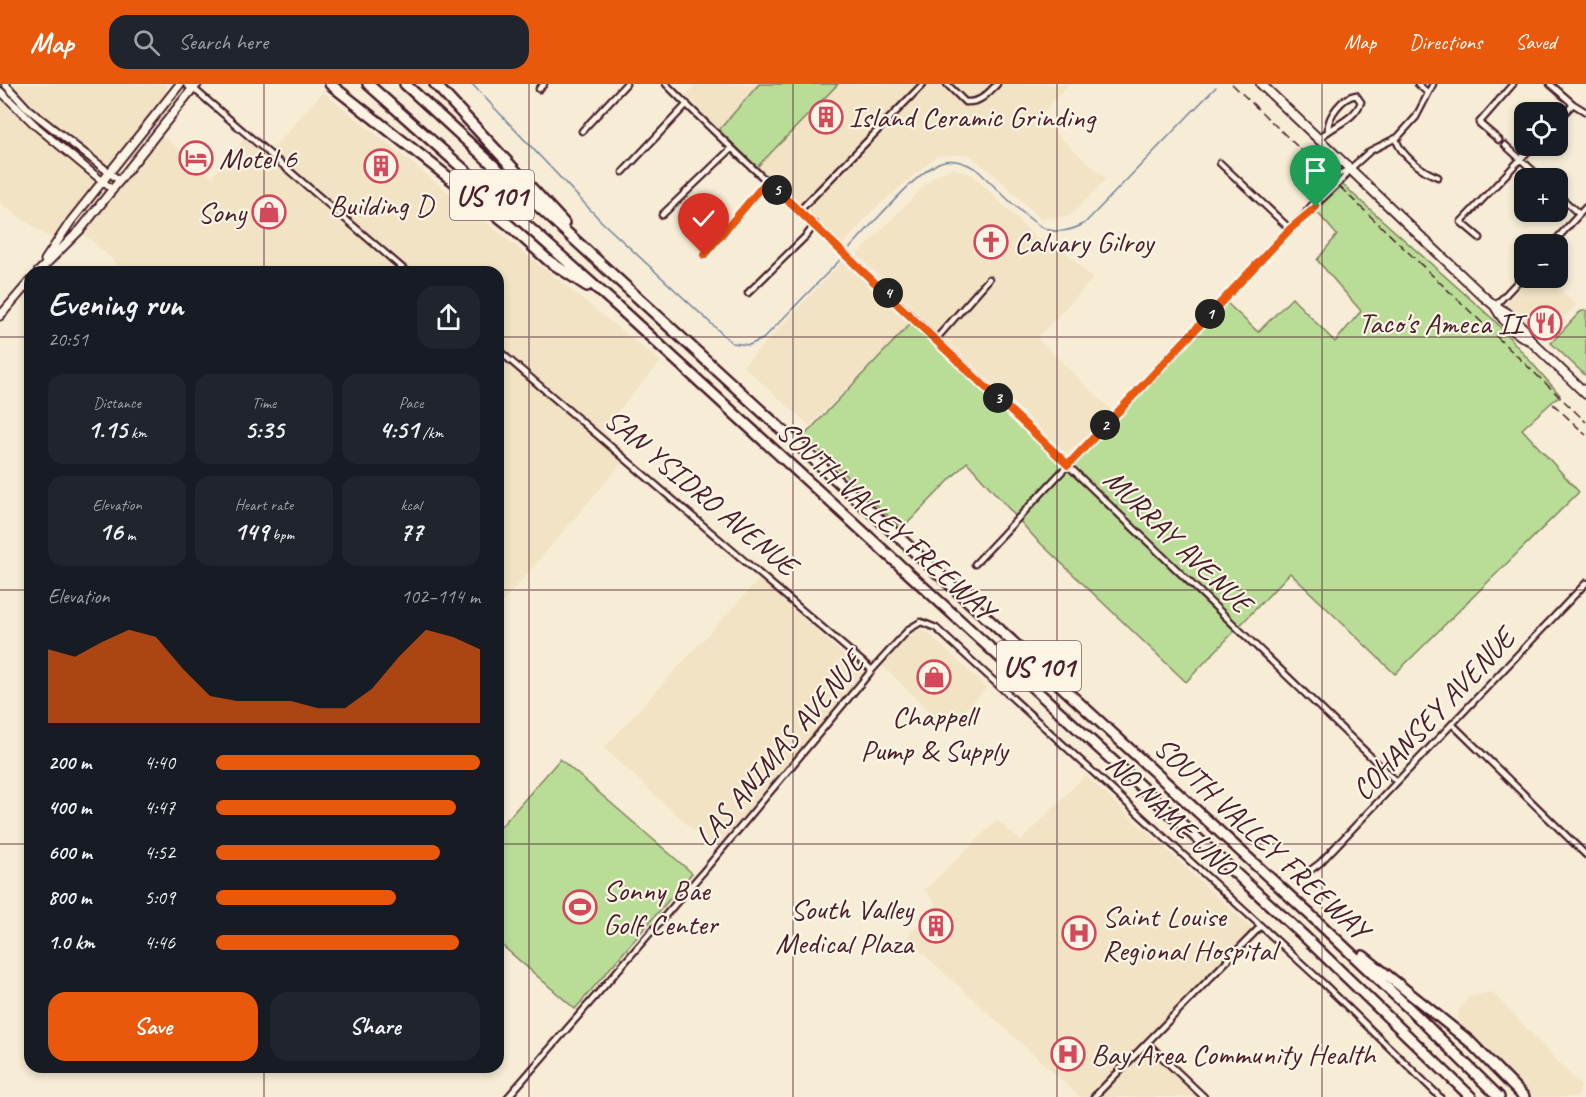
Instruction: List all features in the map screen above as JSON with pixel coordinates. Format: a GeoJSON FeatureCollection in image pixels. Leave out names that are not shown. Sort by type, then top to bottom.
{"type":"FeatureCollection","features":[{"type":"Feature","properties":{"kind":"highway"},"geometry":{"type":"LineString","coordinates":[[330,84],[508,225],[549,261],[617,306]]}},
{"type":"Feature","properties":{"kind":"highway","name":"SOUTH VALLEY FREEWAY"},"geometry":{"type":"LineString","coordinates":[[368,84],[617,306],[1305,937],[1472,1097]]}},
{"type":"Feature","properties":{"kind":"highway","name":"SOUTH VALLEY FREEWAY"},"geometry":{"type":"LineString","coordinates":[[405,84],[1288,894],[1393,992],[1499,1097]]}},
{"type":"Feature","properties":{"kind":"highway"},"geometry":{"type":"LineString","coordinates":[[435,84],[562,220],[575,240]]}},
{"type":"Feature","properties":{"kind":"highway"},"geometry":{"type":"LineString","coordinates":[[1288,894],[1469,1041],[1524,1097]]}},
{"type":"Feature","properties":{"kind":"main road"},"geometry":{"type":"LineString","coordinates":[[42,266],[61,234],[180,84]]}},
{"type":"Feature","properties":{"kind":"main road"},"geometry":{"type":"LineString","coordinates":[[1261,84],[1495,306],[1502,319],[1518,335],[1531,341],[1586,394]]}},
{"type":"Feature","properties":{"kind":"main road"},"geometry":{"type":"LineString","coordinates":[[44,266],[81,229],[193,85]]}},
{"type":"Feature","properties":{"kind":"main road"},"geometry":{"type":"LineString","coordinates":[[0,316],[24,288]]}},
{"type":"Feature","properties":{"kind":"street"},"geometry":{"type":"LineString","coordinates":[[5,84],[28,109],[120,181]]}},
{"type":"Feature","properties":{"kind":"street"},"geometry":{"type":"LineString","coordinates":[[539,89],[544,84]]}},
{"type":"Feature","properties":{"kind":"street"},"geometry":{"type":"LineString","coordinates":[[582,131],[626,84]]}},
{"type":"Feature","properties":{"kind":"street","name":"MURRAY AVENUE"},"geometry":{"type":"LineString","coordinates":[[666,84],[731,149],[852,259],[1397,782]]}},
{"type":"Feature","properties":{"kind":"street"},"geometry":{"type":"LineString","coordinates":[[800,210],[924,84]]}},
{"type":"Feature","properties":{"kind":"street"},"geometry":{"type":"LineString","coordinates":[[947,84],[966,102],[981,100],[997,84]]}},
{"type":"Feature","properties":{"kind":"street"},"geometry":{"type":"LineString","coordinates":[[1418,84],[1428,93]]}},
{"type":"Feature","properties":{"kind":"street"},"geometry":{"type":"LineString","coordinates":[[975,564],[1306,214],[1314,201],[1339,174],[1350,169],[1370,151],[1396,139],[1416,117],[1433,84]]}},
{"type":"Feature","properties":{"kind":"street"},"geometry":{"type":"LineString","coordinates":[[1499,140],[1479,123],[1513,84]]}},
{"type":"Feature","properties":{"kind":"street"},"geometry":{"type":"LineString","coordinates":[[1550,84],[1586,112]]}},
{"type":"Feature","properties":{"kind":"street"},"geometry":{"type":"LineString","coordinates":[[193,85],[399,266]]}},
{"type":"Feature","properties":{"kind":"street"},"geometry":{"type":"LineString","coordinates":[[0,91],[37,127],[113,190]]}},
{"type":"Feature","properties":{"kind":"street"},"geometry":{"type":"LineString","coordinates":[[1319,139],[1328,129],[1330,117],[1346,99],[1356,95],[1360,102],[1359,108],[1335,128],[1328,129]]}},
{"type":"Feature","properties":{"kind":"street"},"geometry":{"type":"LineString","coordinates":[[623,172],[687,104]]}},
{"type":"Feature","properties":{"kind":"street"},"geometry":{"type":"LineString","coordinates":[[1568,109],[1573,104]]}},
{"type":"Feature","properties":{"kind":"street"},"geometry":{"type":"LineString","coordinates":[[1396,139],[1398,145],[1412,160],[1426,172],[1438,177]]}},
{"type":"Feature","properties":{"kind":"street"},"geometry":{"type":"LineString","coordinates":[[1505,145],[1530,168]]}},
{"type":"Feature","properties":{"kind":"street"},"geometry":{"type":"LineString","coordinates":[[662,215],[731,149]]}},
{"type":"Feature","properties":{"kind":"street"},"geometry":{"type":"LineString","coordinates":[[1480,238],[1461,222],[1523,156]]}},
{"type":"Feature","properties":{"kind":"street"},"geometry":{"type":"LineString","coordinates":[[1220,163],[1290,229]]}},
{"type":"Feature","properties":{"kind":"street"},"geometry":{"type":"LineString","coordinates":[[704,255],[767,181]]}},
{"type":"Feature","properties":{"kind":"street"},"geometry":{"type":"LineString","coordinates":[[1568,204],[1579,214]]}},
{"type":"Feature","properties":{"kind":"street"},"geometry":{"type":"LineString","coordinates":[[1561,234],[1586,207]]}},
{"type":"Feature","properties":{"kind":"street"},"geometry":{"type":"LineString","coordinates":[[748,293],[807,235],[815,224]]}},
{"type":"Feature","properties":{"kind":"street"},"geometry":{"type":"LineString","coordinates":[[936,339],[989,279]]}},
{"type":"Feature","properties":{"kind":"street"},"geometry":{"type":"LineString","coordinates":[[1495,306],[1514,286]]}},
{"type":"Feature","properties":{"kind":"street","name":"SAN YSIDRO AVENUE"},"geometry":{"type":"LineString","coordinates":[[504,355],[872,670]]}},
{"type":"Feature","properties":{"kind":"street","name":"COHANSEY AVENUE"},"geometry":{"type":"LineString","coordinates":[[1308,872],[1320,863],[1586,583]]}},
{"type":"Feature","properties":{"kind":"street","name":"LAS ANIMAS AVENUE"},"geometry":{"type":"LineString","coordinates":[[508,1097],[703,872],[872,670],[909,629],[921,622]]}},
{"type":"Feature","properties":{"kind":"street","name":"NO NAME UNO"},"geometry":{"type":"LineString","coordinates":[[921,622],[936,628],[1261,926],[1440,1097]]}},
{"type":"Feature","properties":{"kind":"street"},"geometry":{"type":"LineString","coordinates":[[1452,724],[1586,855]]}},
{"type":"Feature","properties":{"kind":"street"},"geometry":{"type":"LineString","coordinates":[[1094,1097],[1261,926]]}},
{"type":"Feature","properties":{"kind":"street"},"geometry":{"type":"LineString","coordinates":[[1147,1043],[1204,1097]]}},
{"type":"Feature","properties":{"kind":"shaded area"},"geometry":{"type":"Polygon","coordinates":[[[0,84],[167,84],[166,92],[51,239],[0,203],[0,84]]]}},
{"type":"Feature","properties":{"kind":"shaded area"},"geometry":{"type":"Polygon","coordinates":[[[696,84],[759,84],[719,130],[686,95],[696,84]]]}},
{"type":"Feature","properties":{"kind":"shaded area"},"geometry":{"type":"Polygon","coordinates":[[[838,84],[1069,84],[1038,117],[1106,179],[1070,216],[1041,219],[998,178],[968,154],[937,156],[872,211],[843,245],[757,167],[838,84]]]}},
{"type":"Feature","properties":{"kind":"shaded area"},"geometry":{"type":"Polygon","coordinates":[[[323,92],[661,362],[601,430],[629,455],[504,601],[504,266],[119,266],[83,233],[158,132],[212,177],[248,135],[269,153],[323,92]]]}},
{"type":"Feature","properties":{"kind":"shaded area"},"geometry":{"type":"Polygon","coordinates":[[[952,168],[973,175],[1037,239],[1058,244],[1093,279],[1037,338],[1112,411],[1067,454],[857,255],[933,177],[952,168]]]}},
{"type":"Feature","properties":{"kind":"shaded area"},"geometry":{"type":"Polygon","coordinates":[[[842,262],[881,293],[911,323],[810,426],[743,366],[842,262]]]}},
{"type":"Feature","properties":{"kind":"shaded area"},"geometry":{"type":"Polygon","coordinates":[[[1519,288],[1558,288],[1576,305],[1544,340],[1506,304],[1519,288]]]}},
{"type":"Feature","properties":{"kind":"shaded area"},"geometry":{"type":"Polygon","coordinates":[[[759,579],[865,674],[716,851],[604,748],[759,579]]]}},
{"type":"Feature","properties":{"kind":"shaded area","name":"Chappell Pump & Supply"},"geometry":{"type":"Polygon","coordinates":[[[916,629],[928,633],[987,688],[946,728],[882,665],[916,629]]]}},
{"type":"Feature","properties":{"kind":"shaded area","name":"Saint Louise Regional Hospital"},"geometry":{"type":"Polygon","coordinates":[[[1085,775],[1252,929],[1088,1097],[1080,1097],[906,938],[937,905],[925,890],[997,820],[1021,841],[1085,775]]]}},
{"type":"Feature","properties":{"kind":"shaded area"},"geometry":{"type":"Polygon","coordinates":[[[1492,992],[1581,1086],[1578,1097],[1530,1097],[1459,1027],[1458,1012],[1468,997],[1492,992]]]}},
{"type":"Feature","properties":{"kind":"shaded area"},"geometry":{"type":"Polygon","coordinates":[[[1151,1038],[1210,1097],[1096,1097],[1151,1038]]]}},
{"type":"Feature","properties":{"kind":"green space"},"geometry":{"type":"Polygon","coordinates":[[[759,84],[838,84],[757,167],[719,130],[759,84]]]}},
{"type":"Feature","properties":{"kind":"green space"},"geometry":{"type":"Polygon","coordinates":[[[1335,178],[1494,320],[1560,395],[1522,429],[1579,492],[1395,674],[1290,573],[1186,682],[1035,538],[967,462],[902,529],[804,436],[912,322],[1008,407],[1065,464],[1227,303],[1258,332],[1292,298],[1335,342],[1361,311],[1317,260],[1337,235],[1310,204],[1335,178]]]}},
{"type":"Feature","properties":{"kind":"green space"},"geometry":{"type":"Polygon","coordinates":[[[1586,310],[1586,376],[1551,343],[1580,312],[1586,310]]]}},
{"type":"Feature","properties":{"kind":"green space","name":"Sonny Bae Golf Center"},"geometry":{"type":"Polygon","coordinates":[[[560,759],[692,873],[575,1009],[504,947],[504,823],[560,759]]]}},
{"type":"Feature","properties":{"kind":"waterway"},"geometry":{"type":"LineString","coordinates":[[472,84],[602,222],[732,343],[749,345],[763,339],[840,260]]}},
{"type":"Feature","properties":{"kind":"waterway"},"geometry":{"type":"LineString","coordinates":[[850,248],[919,177],[945,161],[959,162],[976,169],[1024,214],[1045,229],[1063,231],[1080,226],[1216,87]]}},
{"type":"Feature","properties":{"kind":"railway"},"geometry":{"type":"LineString","coordinates":[[1232,84],[1586,422]]}},
{"type":"Feature","properties":{"kind":"railway"},"geometry":{"type":"LineString","coordinates":[[1553,404],[1586,435]]}},
{"type":"Feature","properties":{"kind":"place","name":"Island Ceramic Grinding"},"geometry":{"type":"Point","coordinates":[826,117]}},
{"type":"Feature","properties":{"kind":"place","name":"Motel 6"},"geometry":{"type":"Point","coordinates":[196,158]}},
{"type":"Feature","properties":{"kind":"place","name":"Building D"},"geometry":{"type":"Point","coordinates":[381,166]}},
{"type":"Feature","properties":{"kind":"place","name":"Sony"},"geometry":{"type":"Point","coordinates":[269,212]}},
{"type":"Feature","properties":{"kind":"place","name":"Calvary Gilroy"},"geometry":{"type":"Point","coordinates":[991,242]}},
{"type":"Feature","properties":{"kind":"place","name":"Taco's Ameca II"},"geometry":{"type":"Point","coordinates":[1545,323]}},
{"type":"Feature","properties":{"kind":"place","name":"Chappell Pump & Supply"},"geometry":{"type":"Point","coordinates":[934,677]}},
{"type":"Feature","properties":{"kind":"place","name":"Sonny Bae Golf Center"},"geometry":{"type":"Point","coordinates":[580,907]}},
{"type":"Feature","properties":{"kind":"place","name":"South Valley Medical Plaza"},"geometry":{"type":"Point","coordinates":[936,926]}},
{"type":"Feature","properties":{"kind":"place","name":"Saint Louise Regional Hospital"},"geometry":{"type":"Point","coordinates":[1079,933]}},
{"type":"Feature","properties":{"kind":"place","name":"Bay Area Community Health"},"geometry":{"type":"Point","coordinates":[1068,1054]}},
{"type":"Feature","properties":{"kind":"route"},"geometry":{"type":"LineString","coordinates":[[704,255],[767,181],[1068,465],[1290,229],[1316,207]]}}]}
